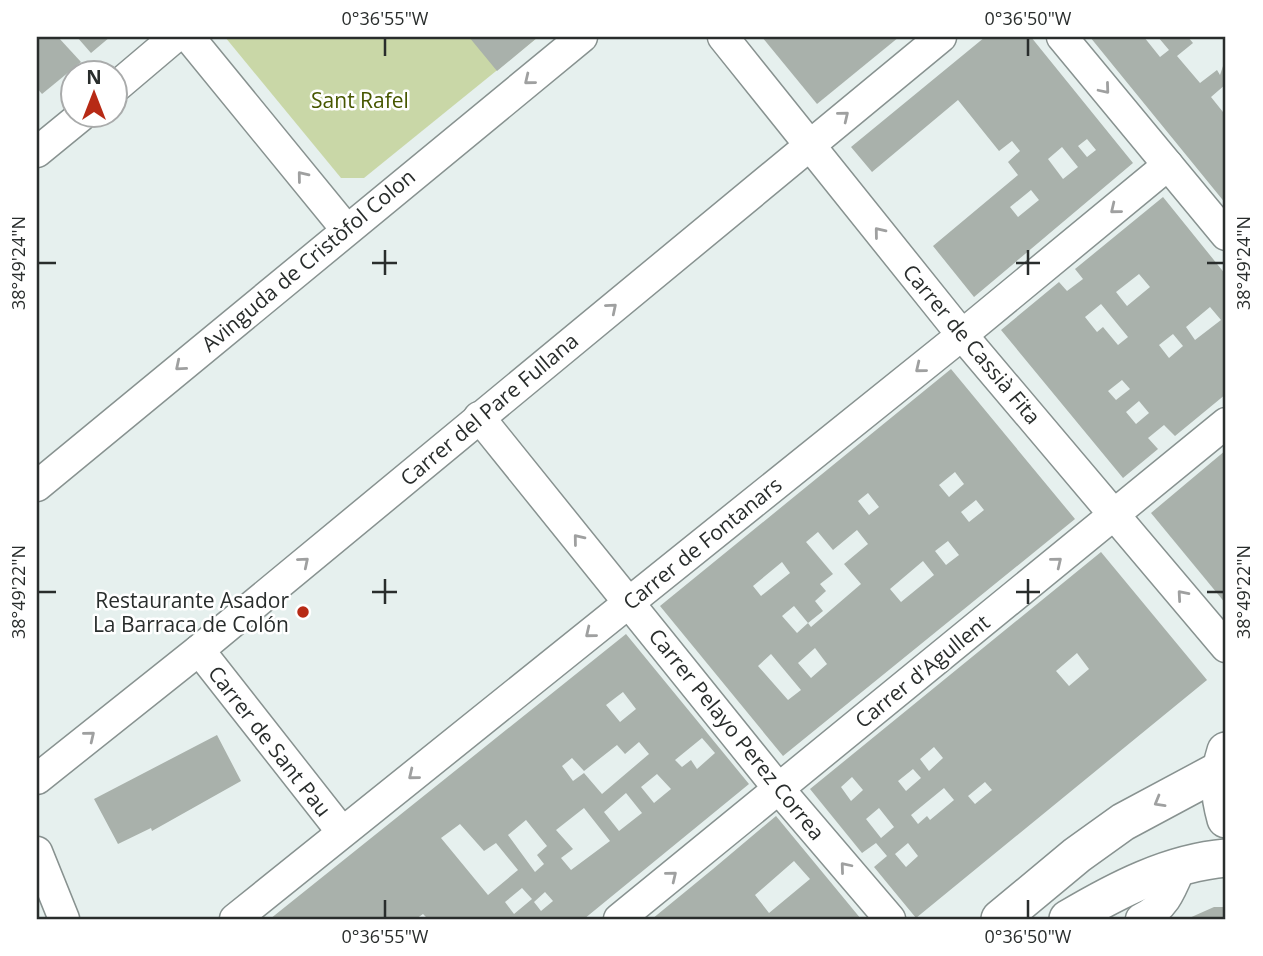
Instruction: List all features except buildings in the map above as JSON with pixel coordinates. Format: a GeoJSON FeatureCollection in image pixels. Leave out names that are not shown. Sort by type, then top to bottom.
{"type":"FeatureCollection","features":[{"type":"Feature","properties":{"kind":"street"},"geometry":{"type":"LineString","coordinates":[[130,75],[176,37]]}},
{"type":"Feature","properties":{"kind":"street"},"geometry":{"type":"LineString","coordinates":[[189,37],[345,229]]}},
{"type":"Feature","properties":{"kind":"street","name":"Avinguda de Cristòfol Colon"},"geometry":{"type":"LineString","coordinates":[[37,486],[345,229],[582,37]]}},
{"type":"Feature","properties":{"kind":"street","name":"Carrer de Cassià Fita"},"geometry":{"type":"LineString","coordinates":[[723,37],[962,335],[1226,647]]}},
{"type":"Feature","properties":{"kind":"street","name":"Carrer del Pare Fullana"},"geometry":{"type":"LineString","coordinates":[[37,779],[199,650],[941,37]]}},
{"type":"Feature","properties":{"kind":"street"},"geometry":{"type":"LineString","coordinates":[[1062,37],[1226,235]]}},
{"type":"Feature","properties":{"kind":"street"},"geometry":{"type":"LineString","coordinates":[[37,152],[64,130]]}},
{"type":"Feature","properties":{"kind":"street","name":"Carrer de Fontanars"},"geometry":{"type":"LineString","coordinates":[[235,919],[962,335],[1168,165]]}},
{"type":"Feature","properties":{"kind":"street","name":"Carrer Pelayo Perez Correa"},"geometry":{"type":"LineString","coordinates":[[479,417],[778,788],[890,919]]}},
{"type":"Feature","properties":{"kind":"street","name":"Carrer d'Agullent"},"geometry":{"type":"LineString","coordinates":[[619,919],[1226,423]]}},
{"type":"Feature","properties":{"kind":"street","name":"Carrer de Sant Pau"},"geometry":{"type":"LineString","coordinates":[[199,650],[342,832]]}},
{"type":"Feature","properties":{"kind":"street"},"geometry":{"type":"LineString","coordinates":[[1223,760],[1219,796],[1226,819]]}},
{"type":"Feature","properties":{"kind":"street"},"geometry":{"type":"LineString","coordinates":[[1000,919],[1077,855],[1123,822],[1223,760]]}},
{"type":"Feature","properties":{"kind":"street"},"geometry":{"type":"LineString","coordinates":[[37,852],[64,919]]}},
{"type":"Feature","properties":{"kind":"street"},"geometry":{"type":"LineString","coordinates":[[1068,919],[1138,882],[1199,860],[1226,858]]}},
{"type":"Feature","properties":{"kind":"street"},"geometry":{"type":"LineString","coordinates":[[1141,919],[1156,912],[1168,896],[1181,866]]}},
{"type":"Feature","properties":{"kind":"green space","name":"Sant Rafel"},"geometry":{"type":"Polygon","coordinates":[[[225,37],[538,37],[364,178],[341,178],[225,37]]]}},
{"type":"Feature","properties":{"kind":"place","name":"Restaurante Asador La Barraca de Colón"},"geometry":{"type":"Point","coordinates":[303,612]}}]}
